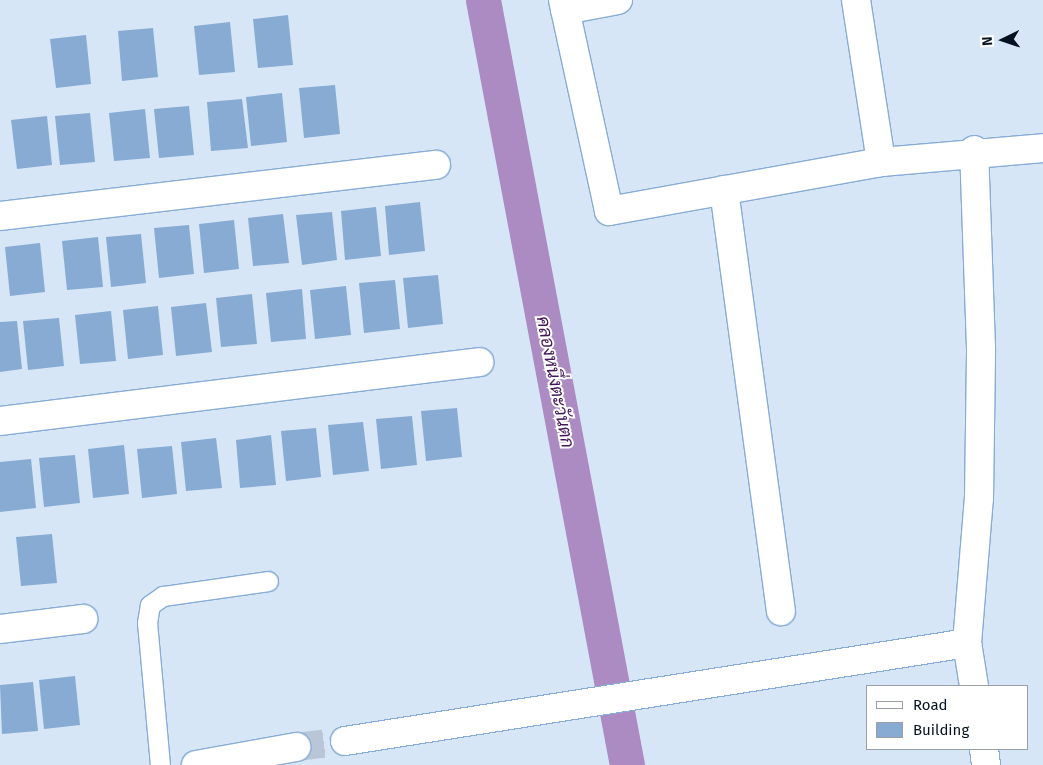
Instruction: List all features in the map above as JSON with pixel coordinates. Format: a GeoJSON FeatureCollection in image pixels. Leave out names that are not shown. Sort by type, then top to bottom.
{"type":"FeatureCollection","features":[{"type":"Feature","properties":{"kind":"street"},"geometry":{"type":"LineString","coordinates":[[618,0],[564,5],[608,211],[881,162],[974,150],[1043,148]]}},
{"type":"Feature","properties":{"kind":"street"},"geometry":{"type":"LineString","coordinates":[[856,0],[881,162]]}},
{"type":"Feature","properties":{"kind":"street"},"geometry":{"type":"LineString","coordinates":[[974,150],[981,357],[978,498],[967,643],[974,685]]}},
{"type":"Feature","properties":{"kind":"street"},"geometry":{"type":"LineString","coordinates":[[0,216],[436,164]]}},
{"type":"Feature","properties":{"kind":"street"},"geometry":{"type":"LineString","coordinates":[[724,190],[781,611]]}},
{"type":"Feature","properties":{"kind":"street"},"geometry":{"type":"LineString","coordinates":[[0,421],[479,362]]}},
{"type":"Feature","properties":{"kind":"street"},"geometry":{"type":"LineString","coordinates":[[0,629],[83,619]]}},
{"type":"Feature","properties":{"kind":"street"},"geometry":{"type":"LineString","coordinates":[[345,741],[655,690],[967,643]]}},
{"type":"Feature","properties":{"kind":"street"},"geometry":{"type":"LineString","coordinates":[[196,765],[296,747]]}},
{"type":"Feature","properties":{"kind":"street"},"geometry":{"type":"LineString","coordinates":[[984,750],[986,765]]}},
{"type":"Feature","properties":{"kind":"lane"},"geometry":{"type":"LineString","coordinates":[[160,765],[147,623],[150,605],[163,596],[268,582]]}},
{"type":"Feature","properties":{"kind":"building"},"geometry":{"type":"Polygon","coordinates":[[[288,15],[293,65],[258,68],[253,19],[288,15]]]}},
{"type":"Feature","properties":{"kind":"building"},"geometry":{"type":"Polygon","coordinates":[[[230,22],[235,72],[199,75],[194,26],[230,22]]]}},
{"type":"Feature","properties":{"kind":"building"},"geometry":{"type":"Polygon","coordinates":[[[153,28],[158,77],[122,81],[118,31],[153,28]]]}},
{"type":"Feature","properties":{"kind":"building"},"geometry":{"type":"Polygon","coordinates":[[[86,35],[91,84],[56,88],[50,39],[86,35]]]}},
{"type":"Feature","properties":{"kind":"building"},"geometry":{"type":"Polygon","coordinates":[[[335,85],[340,134],[304,138],[299,88],[335,85]]]}},
{"type":"Feature","properties":{"kind":"building"},"geometry":{"type":"Polygon","coordinates":[[[282,93],[287,142],[251,146],[246,97],[282,93]]]}},
{"type":"Feature","properties":{"kind":"building"},"geometry":{"type":"Polygon","coordinates":[[[242,99],[248,148],[211,151],[207,102],[242,99]]]}},
{"type":"Feature","properties":{"kind":"building"},"geometry":{"type":"Polygon","coordinates":[[[189,106],[194,155],[159,158],[154,109],[189,106]]]}},
{"type":"Feature","properties":{"kind":"building"},"geometry":{"type":"Polygon","coordinates":[[[145,109],[150,158],[114,161],[109,113],[145,109]]]}},
{"type":"Feature","properties":{"kind":"building"},"geometry":{"type":"Polygon","coordinates":[[[90,113],[95,162],[60,165],[55,116],[90,113]]]}},
{"type":"Feature","properties":{"kind":"building"},"geometry":{"type":"Polygon","coordinates":[[[47,116],[52,165],[17,169],[11,120],[47,116]]]}},
{"type":"Feature","properties":{"kind":"building"},"geometry":{"type":"Polygon","coordinates":[[[420,202],[425,251],[389,255],[385,206],[420,202]]]}},
{"type":"Feature","properties":{"kind":"building"},"geometry":{"type":"Polygon","coordinates":[[[376,207],[381,256],[345,260],[341,211],[376,207]]]}},
{"type":"Feature","properties":{"kind":"building"},"geometry":{"type":"Polygon","coordinates":[[[332,212],[337,260],[302,265],[296,215],[332,212]]]}},
{"type":"Feature","properties":{"kind":"building"},"geometry":{"type":"Polygon","coordinates":[[[283,214],[289,263],[253,266],[248,218],[283,214]]]}},
{"type":"Feature","properties":{"kind":"building"},"geometry":{"type":"Polygon","coordinates":[[[234,220],[239,269],[204,273],[199,224],[234,220]]]}},
{"type":"Feature","properties":{"kind":"building"},"geometry":{"type":"Polygon","coordinates":[[[189,225],[194,274],[159,278],[154,228],[189,225]]]}},
{"type":"Feature","properties":{"kind":"building"},"geometry":{"type":"Polygon","coordinates":[[[141,234],[146,283],[111,287],[106,237],[141,234]]]}},
{"type":"Feature","properties":{"kind":"building"},"geometry":{"type":"Polygon","coordinates":[[[98,237],[103,287],[67,290],[62,241],[98,237]]]}},
{"type":"Feature","properties":{"kind":"building"},"geometry":{"type":"Polygon","coordinates":[[[40,243],[45,292],[10,296],[5,247],[40,243]]]}},
{"type":"Feature","properties":{"kind":"building"},"geometry":{"type":"Polygon","coordinates":[[[438,275],[443,324],[408,328],[403,278],[438,275]]]}},
{"type":"Feature","properties":{"kind":"building"},"geometry":{"type":"Polygon","coordinates":[[[395,280],[400,329],[364,333],[359,283],[395,280]]]}},
{"type":"Feature","properties":{"kind":"building"},"geometry":{"type":"Polygon","coordinates":[[[346,286],[351,335],[315,339],[310,290],[346,286]]]}},
{"type":"Feature","properties":{"kind":"building"},"geometry":{"type":"Polygon","coordinates":[[[302,289],[306,339],[271,342],[266,293],[302,289]]]}},
{"type":"Feature","properties":{"kind":"building"},"geometry":{"type":"Polygon","coordinates":[[[252,294],[257,344],[221,347],[216,298],[252,294]]]}},
{"type":"Feature","properties":{"kind":"building"},"geometry":{"type":"Polygon","coordinates":[[[206,303],[212,352],[176,356],[171,307],[206,303]]]}},
{"type":"Feature","properties":{"kind":"building"},"geometry":{"type":"Polygon","coordinates":[[[158,306],[163,355],[128,359],[123,310],[158,306]]]}},
{"type":"Feature","properties":{"kind":"building"},"geometry":{"type":"Polygon","coordinates":[[[111,311],[116,361],[80,364],[75,315],[111,311]]]}},
{"type":"Feature","properties":{"kind":"building"},"geometry":{"type":"Polygon","coordinates":[[[59,318],[64,366],[28,370],[23,321],[59,318]]]}},
{"type":"Feature","properties":{"kind":"building"},"geometry":{"type":"Polygon","coordinates":[[[17,321],[22,369],[0,372],[0,322],[17,321]]]}},
{"type":"Feature","properties":{"kind":"building"},"geometry":{"type":"Polygon","coordinates":[[[457,408],[462,457],[426,461],[421,411],[457,408]]]}},
{"type":"Feature","properties":{"kind":"building"},"geometry":{"type":"Polygon","coordinates":[[[412,416],[417,465],[381,469],[376,419],[412,416]]]}},
{"type":"Feature","properties":{"kind":"building"},"geometry":{"type":"Polygon","coordinates":[[[363,422],[369,471],[333,475],[328,425],[363,422]]]}},
{"type":"Feature","properties":{"kind":"building"},"geometry":{"type":"Polygon","coordinates":[[[316,428],[321,477],[286,481],[281,431],[316,428]]]}},
{"type":"Feature","properties":{"kind":"building"},"geometry":{"type":"Polygon","coordinates":[[[271,435],[276,485],[240,488],[236,440],[271,435]]]}},
{"type":"Feature","properties":{"kind":"building"},"geometry":{"type":"Polygon","coordinates":[[[216,438],[222,488],[186,491],[181,442],[216,438]]]}},
{"type":"Feature","properties":{"kind":"building"},"geometry":{"type":"Polygon","coordinates":[[[124,445],[129,494],[93,498],[88,449],[124,445]]]}},
{"type":"Feature","properties":{"kind":"building"},"geometry":{"type":"Polygon","coordinates":[[[172,446],[177,494],[142,498],[137,449],[172,446]]]}},
{"type":"Feature","properties":{"kind":"building"},"geometry":{"type":"Polygon","coordinates":[[[75,455],[80,503],[44,507],[39,458],[75,455]]]}},
{"type":"Feature","properties":{"kind":"building"},"geometry":{"type":"Polygon","coordinates":[[[31,459],[36,508],[0,512],[0,462],[31,459]]]}},
{"type":"Feature","properties":{"kind":"building"},"geometry":{"type":"Polygon","coordinates":[[[52,534],[57,583],[21,586],[16,537],[52,534]]]}},
{"type":"Feature","properties":{"kind":"building"},"geometry":{"type":"Polygon","coordinates":[[[75,676],[80,725],[44,729],[39,680],[75,676]]]}},
{"type":"Feature","properties":{"kind":"building"},"geometry":{"type":"Polygon","coordinates":[[[33,682],[38,731],[2,734],[0,685],[33,682]]]}},
{"type":"Feature","properties":{"kind":"waterway","name":"คลองหนึ่งตะวันตก"},"geometry":{"type":"LineString","coordinates":[[483,0],[627,765]]}},
{"type":"Feature","properties":{"kind":"tunnel"},"geometry":{"type":"LineString","coordinates":[[296,747],[345,741]]}}]}
